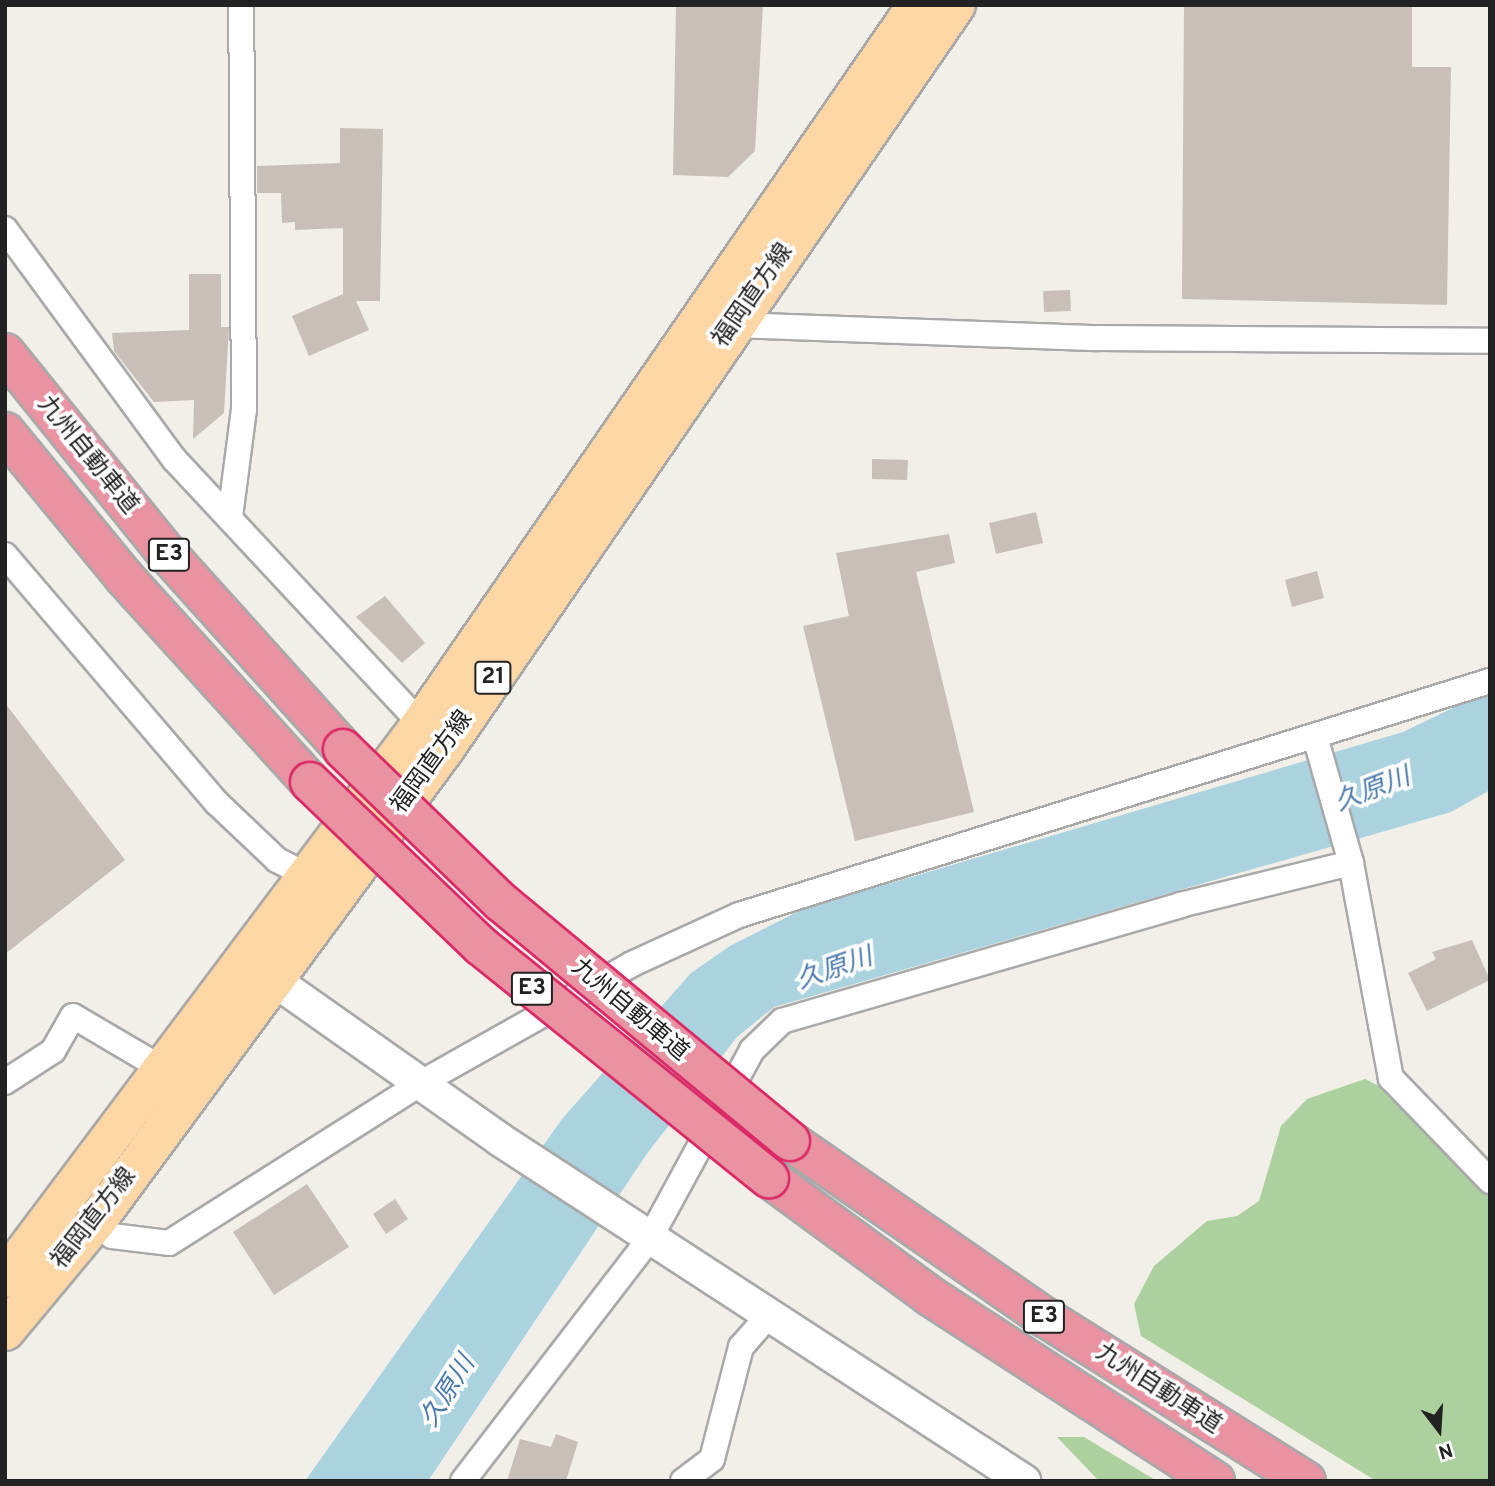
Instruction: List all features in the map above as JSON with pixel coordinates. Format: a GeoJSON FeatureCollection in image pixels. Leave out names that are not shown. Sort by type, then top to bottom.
{"type":"FeatureCollection","features":[{"type":"Feature","properties":{"kind":"highway","name":"九州自動車道"},"geometry":{"type":"LineString","coordinates":[[5,352],[164,550],[343,749],[511,911],[790,1141],[1046,1318],[1306,1481]]}},
{"type":"Feature","properties":{"kind":"highway","name":"九州自動車道"},"geometry":{"type":"LineString","coordinates":[[5,432],[124,577],[310,782],[502,963],[769,1178],[930,1296],[1215,1481]]}},
{"type":"Feature","properties":{"kind":"main road","name":"福岡直方線"},"geometry":{"type":"LineString","coordinates":[[261,972],[309,876],[421,724],[917,5]]}},
{"type":"Feature","properties":{"kind":"main road","name":"福岡直方線"},"geometry":{"type":"LineString","coordinates":[[5,1278],[181,1079],[261,972],[444,750],[956,5]]}},
{"type":"Feature","properties":{"kind":"main road","name":"福岡直方線"},"geometry":{"type":"LineString","coordinates":[[5,1331],[95,1223],[181,1079]]}},
{"type":"Feature","properties":{"kind":"street"},"geometry":{"type":"LineString","coordinates":[[229,517],[244,410],[241,5]]}},
{"type":"Feature","properties":{"kind":"street"},"geometry":{"type":"LineString","coordinates":[[5,229],[174,459],[421,724]]}},
{"type":"Feature","properties":{"kind":"street"},"geometry":{"type":"LineString","coordinates":[[735,325],[1098,338],[1490,341]]}},
{"type":"Feature","properties":{"kind":"street"},"geometry":{"type":"LineString","coordinates":[[5,555],[217,803],[277,860],[309,876]]}},
{"type":"Feature","properties":{"kind":"street"},"geometry":{"type":"LineString","coordinates":[[95,1223],[112,1236],[169,1243],[421,1083],[632,964],[739,915],[1319,750],[1490,681]]}},
{"type":"Feature","properties":{"kind":"street"},"geometry":{"type":"LineString","coordinates":[[1319,750],[1351,863],[1391,1078],[1490,1181]]}},
{"type":"Feature","properties":{"kind":"street"},"geometry":{"type":"LineString","coordinates":[[463,1481],[650,1238],[752,1050],[782,1021],[1180,905],[1351,863]]}},
{"type":"Feature","properties":{"kind":"street"},"geometry":{"type":"LineString","coordinates":[[261,972],[499,1139],[1024,1481]]}},
{"type":"Feature","properties":{"kind":"street"},"geometry":{"type":"LineString","coordinates":[[5,1082],[53,1051],[73,1016],[181,1079]]}},
{"type":"Feature","properties":{"kind":"street"},"geometry":{"type":"LineString","coordinates":[[683,1481],[712,1459],[741,1347],[768,1316]]}},
{"type":"Feature","properties":{"kind":"green space"},"geometry":{"type":"Polygon","coordinates":[[[1365,1079],[1383,1088],[1490,1198],[1490,1481],[1376,1481],[1141,1336],[1134,1304],[1154,1266],[1207,1221],[1237,1216],[1259,1201],[1281,1126],[1307,1099],[1365,1079]]]}},
{"type":"Feature","properties":{"kind":"green space"},"geometry":{"type":"Polygon","coordinates":[[[1057,1437],[1084,1437],[1157,1481],[1099,1481],[1057,1437]]]}},
{"type":"Feature","properties":{"kind":"water","name":"久原川"},"geometry":{"type":"Polygon","coordinates":[[[1490,690],[1490,790],[1451,812],[774,1007],[737,1037],[646,1155],[428,1481],[305,1481],[562,1119],[691,973],[730,946],[803,909],[1403,732],[1490,690]]]}},
{"type":"Feature","properties":{"kind":"building"},"geometry":{"type":"Polygon","coordinates":[[[676,5],[763,5],[755,151],[728,177],[673,175],[676,5]]]}},
{"type":"Feature","properties":{"kind":"building"},"geometry":{"type":"Polygon","coordinates":[[[1184,5],[1412,5],[1412,67],[1451,67],[1447,305],[1182,299],[1184,5]]]}},
{"type":"Feature","properties":{"kind":"building"},"geometry":{"type":"Polygon","coordinates":[[[340,128],[383,129],[380,301],[356,301],[369,330],[309,356],[292,316],[343,294],[343,228],[295,230],[295,222],[282,223],[281,193],[257,193],[257,166],[340,163],[340,128]]]}},
{"type":"Feature","properties":{"kind":"building"},"geometry":{"type":"Polygon","coordinates":[[[189,274],[221,274],[221,327],[229,327],[224,413],[193,439],[194,400],[154,402],[114,351],[112,333],[189,330],[189,274]]]}},
{"type":"Feature","properties":{"kind":"building"},"geometry":{"type":"Polygon","coordinates":[[[1070,290],[1071,311],[1044,312],[1043,291],[1070,290]]]}},
{"type":"Feature","properties":{"kind":"building"},"geometry":{"type":"Polygon","coordinates":[[[872,459],[908,460],[907,480],[872,479],[872,459]]]}},
{"type":"Feature","properties":{"kind":"building"},"geometry":{"type":"Polygon","coordinates":[[[1036,512],[1043,543],[996,554],[989,523],[1036,512]]]}},
{"type":"Feature","properties":{"kind":"building"},"geometry":{"type":"Polygon","coordinates":[[[949,534],[955,563],[916,572],[974,812],[855,841],[803,626],[849,616],[836,553],[949,534]]]}},
{"type":"Feature","properties":{"kind":"building"},"geometry":{"type":"Polygon","coordinates":[[[1317,571],[1324,598],[1292,607],[1285,580],[1317,571]]]}},
{"type":"Feature","properties":{"kind":"building"},"geometry":{"type":"Polygon","coordinates":[[[385,596],[425,643],[402,663],[356,617],[385,596]]]}},
{"type":"Feature","properties":{"kind":"building"},"geometry":{"type":"Polygon","coordinates":[[[5,703],[125,860],[5,954],[5,703]]]}},
{"type":"Feature","properties":{"kind":"building"},"geometry":{"type":"Polygon","coordinates":[[[1472,940],[1490,980],[1427,1011],[1408,973],[1436,959],[1432,952],[1472,940]]]}},
{"type":"Feature","properties":{"kind":"building"},"geometry":{"type":"Polygon","coordinates":[[[307,1184],[349,1247],[274,1295],[233,1232],[307,1184]]]}},
{"type":"Feature","properties":{"kind":"building"},"geometry":{"type":"Polygon","coordinates":[[[395,1199],[408,1219],[386,1234],[373,1214],[395,1199]]]}},
{"type":"Feature","properties":{"kind":"building"},"geometry":{"type":"Polygon","coordinates":[[[556,1434],[578,1442],[566,1481],[507,1481],[520,1439],[551,1447],[556,1434]]]}}]}
